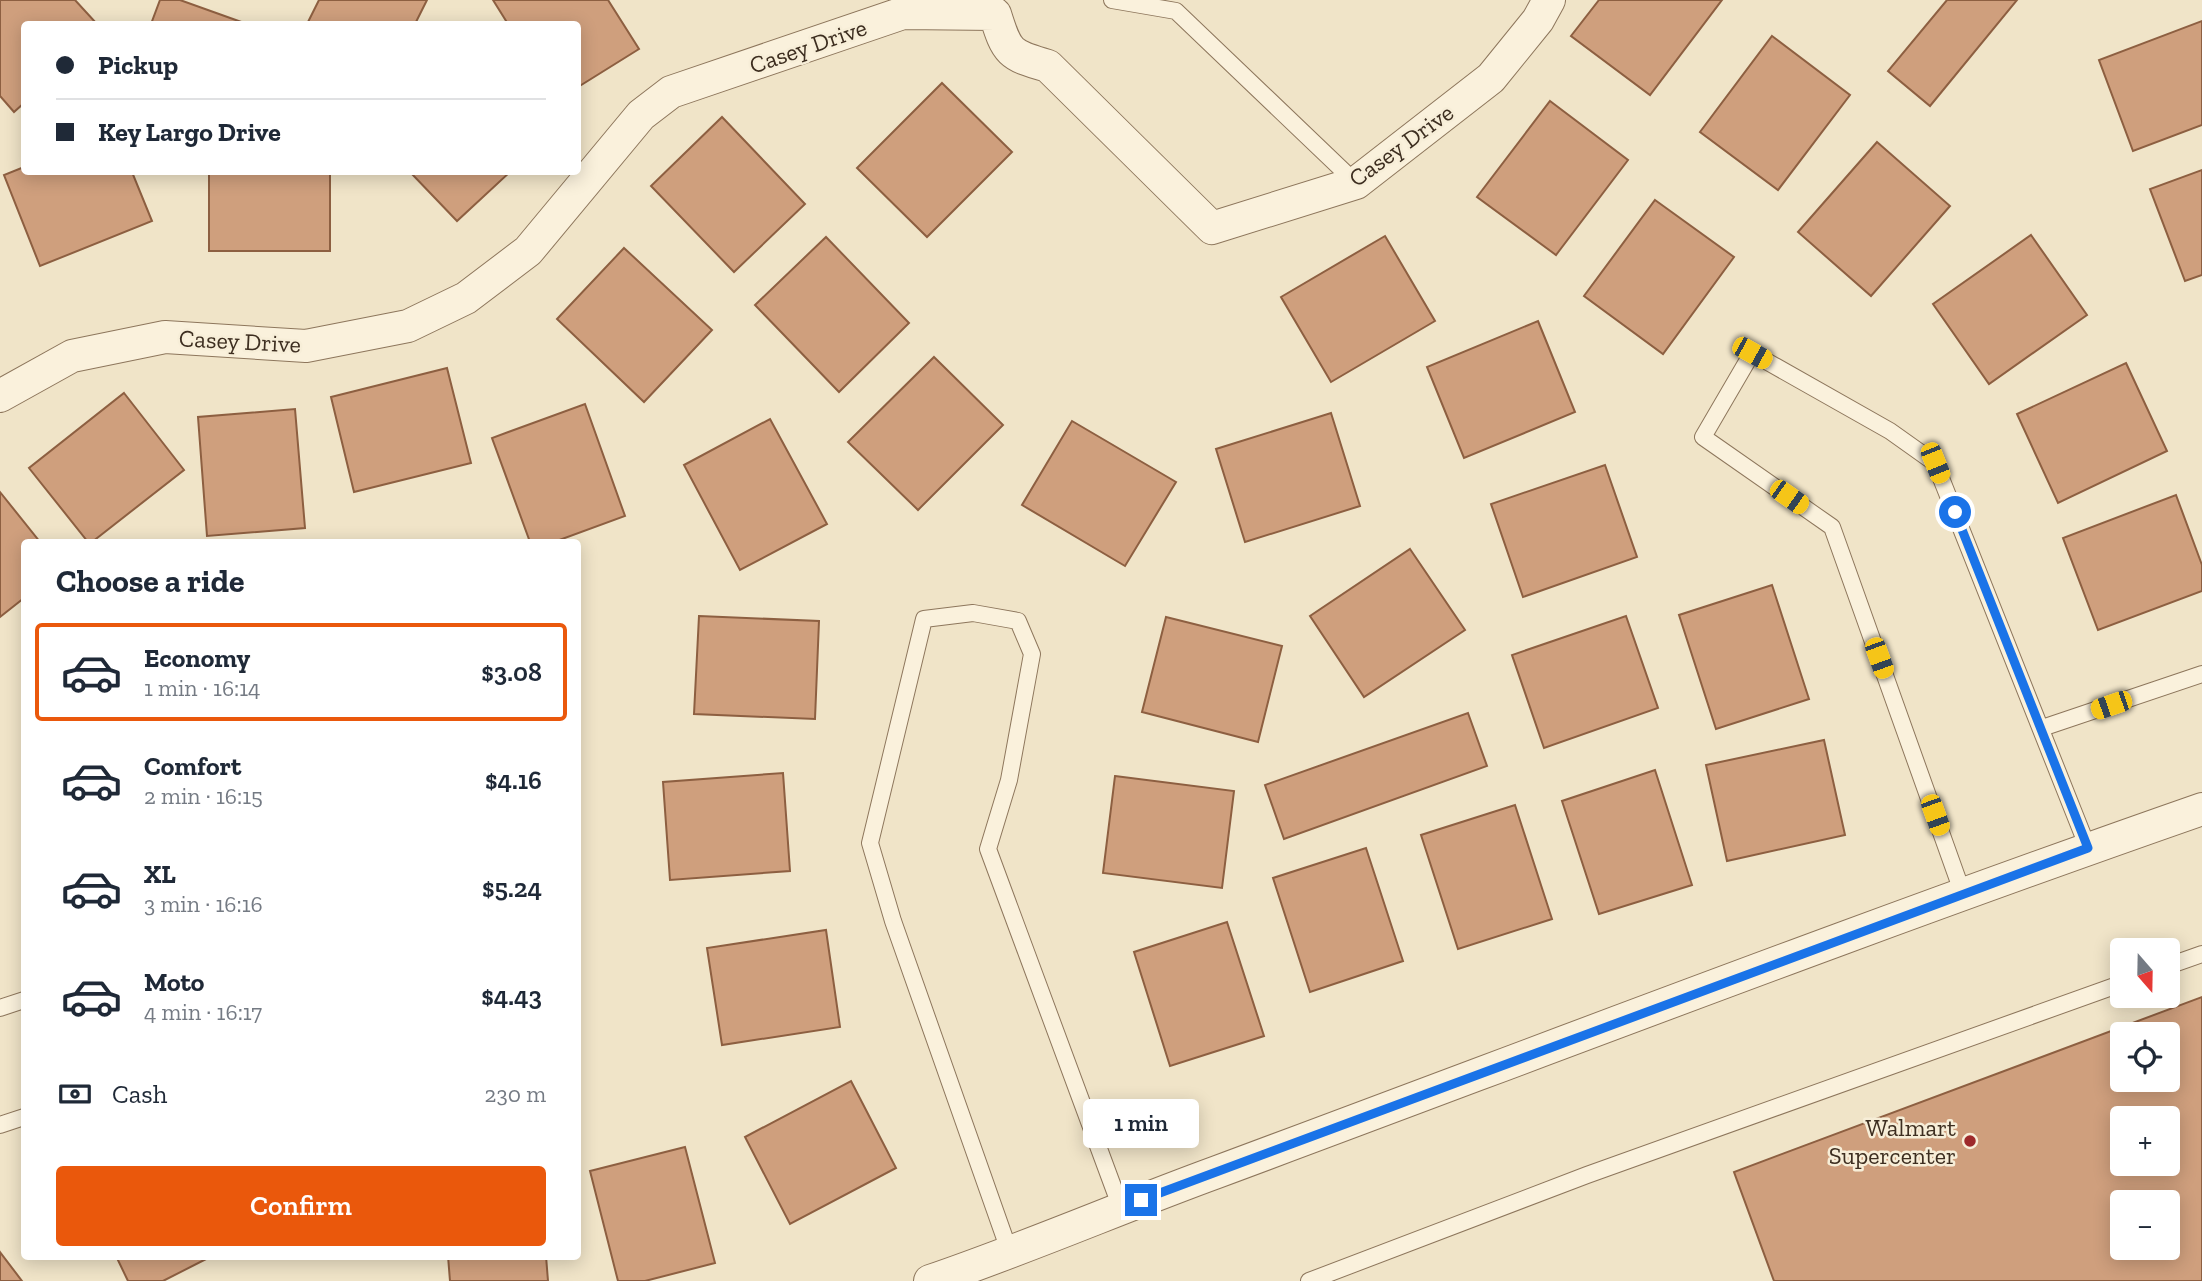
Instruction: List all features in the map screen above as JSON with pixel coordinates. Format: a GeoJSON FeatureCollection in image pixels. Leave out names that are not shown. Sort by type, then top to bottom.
{"type":"FeatureCollection","features":[{"type":"Feature","properties":{"kind":"street","name":"Casey Drive"},"geometry":{"type":"LineString","coordinates":[[0,396],[72,356],[165,337],[306,346],[408,326],[466,298],[528,251],[641,115],[671,92],[903,13],[1002,7],[1004,43],[1018,57],[1048,66],[1212,228],[1356,183],[1491,78],[1538,20],[1549,0]]}},
{"type":"Feature","properties":{"kind":"street"},"geometry":{"type":"LineString","coordinates":[[930,1281],[1963,894],[2202,809]]}},
{"type":"Feature","properties":{"kind":"lane"},"geometry":{"type":"LineString","coordinates":[[1112,0],[1176,11],[1356,183]]}},
{"type":"Feature","properties":{"kind":"lane"},"geometry":{"type":"LineString","coordinates":[[1963,894],[1832,527],[1703,437],[1752,353],[1890,431],[1935,463],[2088,848]]}},
{"type":"Feature","properties":{"kind":"lane"},"geometry":{"type":"LineString","coordinates":[[1010,1253],[893,921],[870,843],[925,619],[973,613],[1018,621],[1032,654],[1009,780],[988,849],[1121,1208]]}},
{"type":"Feature","properties":{"kind":"lane"},"geometry":{"type":"LineString","coordinates":[[2042,728],[2202,674]]}},
{"type":"Feature","properties":{"kind":"lane"},"geometry":{"type":"LineString","coordinates":[[2180,962],[2202,954]]}},
{"type":"Feature","properties":{"kind":"lane"},"geometry":{"type":"LineString","coordinates":[[1309,1281],[1587,1175],[2110,988]]}},
{"type":"Feature","properties":{"kind":"lane"},"geometry":{"type":"LineString","coordinates":[[0,1008],[21,1001]]}},
{"type":"Feature","properties":{"kind":"lane"},"geometry":{"type":"LineString","coordinates":[[0,1125],[21,1118]]}},
{"type":"Feature","properties":{"kind":"building"},"geometry":{"type":"Polygon","coordinates":[[[0,0],[75,0],[94,21],[21,21],[21,106],[14,112],[0,96],[0,0]]]}},
{"type":"Feature","properties":{"kind":"building"},"geometry":{"type":"Polygon","coordinates":[[[160,0],[180,0],[239,21],[152,21],[160,0]]]}},
{"type":"Feature","properties":{"kind":"building"},"geometry":{"type":"Polygon","coordinates":[[[319,0],[427,0],[416,21],[308,21],[319,0]]]}},
{"type":"Feature","properties":{"kind":"building"},"geometry":{"type":"Polygon","coordinates":[[[493,0],[608,0],[639,49],[581,85],[581,21],[506,21],[493,0]]]}},
{"type":"Feature","properties":{"kind":"building"},"geometry":{"type":"Polygon","coordinates":[[[1599,0],[1722,0],[1650,95],[1571,36],[1599,0]]]}},
{"type":"Feature","properties":{"kind":"building"},"geometry":{"type":"Polygon","coordinates":[[[1947,0],[2017,0],[1930,106],[1888,71],[1947,0]]]}},
{"type":"Feature","properties":{"kind":"building"},"geometry":{"type":"Polygon","coordinates":[[[2202,21],[2202,125],[2133,151],[2099,60],[2202,21]]]}},
{"type":"Feature","properties":{"kind":"building"},"geometry":{"type":"Polygon","coordinates":[[[1772,36],[1850,95],[1778,190],[1700,132],[1772,36]]]}},
{"type":"Feature","properties":{"kind":"building"},"geometry":{"type":"Polygon","coordinates":[[[942,83],[1012,152],[927,237],[857,168],[942,83]]]}},
{"type":"Feature","properties":{"kind":"building"},"geometry":{"type":"Polygon","coordinates":[[[1550,101],[1628,160],[1556,255],[1477,197],[1550,101]]]}},
{"type":"Feature","properties":{"kind":"building"},"geometry":{"type":"Polygon","coordinates":[[[722,117],[805,204],[734,272],[651,186],[722,117]]]}},
{"type":"Feature","properties":{"kind":"building"},"geometry":{"type":"Polygon","coordinates":[[[1877,142],[1950,206],[1871,296],[1798,232],[1877,142]]]}},
{"type":"Feature","properties":{"kind":"building"},"geometry":{"type":"Polygon","coordinates":[[[21,168],[21,175],[133,175],[152,221],[40,266],[4,175],[21,168]]]}},
{"type":"Feature","properties":{"kind":"building"},"geometry":{"type":"Polygon","coordinates":[[[2202,170],[2202,275],[2185,281],[2150,189],[2202,170]]]}},
{"type":"Feature","properties":{"kind":"building"},"geometry":{"type":"Polygon","coordinates":[[[209,175],[330,175],[330,251],[209,251],[209,175]]]}},
{"type":"Feature","properties":{"kind":"building"},"geometry":{"type":"Polygon","coordinates":[[[413,175],[507,175],[457,221],[413,175]]]}},
{"type":"Feature","properties":{"kind":"building"},"geometry":{"type":"Polygon","coordinates":[[[1655,200],[1734,257],[1663,354],[1584,296],[1655,200]]]}},
{"type":"Feature","properties":{"kind":"building"},"geometry":{"type":"Polygon","coordinates":[[[2031,235],[2087,315],[1989,384],[1933,304],[2031,235]]]}},
{"type":"Feature","properties":{"kind":"building"},"geometry":{"type":"Polygon","coordinates":[[[1385,236],[1435,321],[1331,382],[1281,297],[1385,236]]]}},
{"type":"Feature","properties":{"kind":"building"},"geometry":{"type":"Polygon","coordinates":[[[826,237],[909,323],[839,392],[755,305],[826,237]]]}},
{"type":"Feature","properties":{"kind":"building"},"geometry":{"type":"Polygon","coordinates":[[[624,248],[712,330],[644,402],[557,319],[624,248]]]}},
{"type":"Feature","properties":{"kind":"building"},"geometry":{"type":"Polygon","coordinates":[[[1538,321],[1575,412],[1464,458],[1427,367],[1538,321]]]}},
{"type":"Feature","properties":{"kind":"building"},"geometry":{"type":"Polygon","coordinates":[[[934,357],[1003,425],[918,510],[848,442],[934,357]]]}},
{"type":"Feature","properties":{"kind":"building"},"geometry":{"type":"Polygon","coordinates":[[[2126,363],[2167,451],[2058,503],[2017,414],[2126,363]]]}},
{"type":"Feature","properties":{"kind":"building"},"geometry":{"type":"Polygon","coordinates":[[[447,368],[471,463],[354,492],[331,397],[447,368]]]}},
{"type":"Feature","properties":{"kind":"building"},"geometry":{"type":"Polygon","coordinates":[[[124,393],[184,470],[96,539],[86,539],[29,468],[124,393]]]}},
{"type":"Feature","properties":{"kind":"building"},"geometry":{"type":"Polygon","coordinates":[[[585,404],[625,516],[562,539],[529,539],[492,438],[585,404]]]}},
{"type":"Feature","properties":{"kind":"building"},"geometry":{"type":"Polygon","coordinates":[[[295,409],[305,528],[207,536],[198,417],[295,409]]]}},
{"type":"Feature","properties":{"kind":"building"},"geometry":{"type":"Polygon","coordinates":[[[1331,413],[1360,506],[1245,542],[1216,449],[1331,413]]]}},
{"type":"Feature","properties":{"kind":"building"},"geometry":{"type":"Polygon","coordinates":[[[770,419],[827,524],[740,570],[684,465],[770,419]]]}},
{"type":"Feature","properties":{"kind":"building"},"geometry":{"type":"Polygon","coordinates":[[[1072,421],[1176,482],[1125,566],[1022,505],[1072,421]]]}},
{"type":"Feature","properties":{"kind":"building"},"geometry":{"type":"Polygon","coordinates":[[[1605,465],[1637,557],[1523,597],[1491,504],[1605,465]]]}},
{"type":"Feature","properties":{"kind":"building"},"geometry":{"type":"Polygon","coordinates":[[[0,492],[38,539],[21,539],[21,600],[0,617],[0,492]]]}},
{"type":"Feature","properties":{"kind":"building"},"geometry":{"type":"Polygon","coordinates":[[[2176,495],[2202,565],[2202,591],[2098,630],[2063,538],[2176,495]]]}},
{"type":"Feature","properties":{"kind":"building"},"geometry":{"type":"Polygon","coordinates":[[[1410,549],[1465,630],[1364,697],[1310,616],[1410,549]]]}},
{"type":"Feature","properties":{"kind":"building"},"geometry":{"type":"Polygon","coordinates":[[[1772,585],[1809,699],[1716,729],[1679,615],[1772,585]]]}},
{"type":"Feature","properties":{"kind":"building"},"geometry":{"type":"Polygon","coordinates":[[[699,616],[819,621],[815,719],[694,714],[699,616]]]}},
{"type":"Feature","properties":{"kind":"building"},"geometry":{"type":"Polygon","coordinates":[[[1626,616],[1658,708],[1544,748],[1512,655],[1626,616]]]}},
{"type":"Feature","properties":{"kind":"building"},"geometry":{"type":"Polygon","coordinates":[[[1166,617],[1282,646],[1258,742],[1142,712],[1166,617]]]}},
{"type":"Feature","properties":{"kind":"building"},"geometry":{"type":"Polygon","coordinates":[[[1468,713],[1487,766],[1284,839],[1265,785],[1468,713]]]}},
{"type":"Feature","properties":{"kind":"building"},"geometry":{"type":"Polygon","coordinates":[[[1824,740],[1845,835],[1727,861],[1706,765],[1824,740]]]}},
{"type":"Feature","properties":{"kind":"building"},"geometry":{"type":"Polygon","coordinates":[[[1655,770],[1692,885],[1599,914],[1562,801],[1655,770]]]}},
{"type":"Feature","properties":{"kind":"building"},"geometry":{"type":"Polygon","coordinates":[[[783,773],[790,871],[670,880],[663,782],[783,773]]]}},
{"type":"Feature","properties":{"kind":"building"},"geometry":{"type":"Polygon","coordinates":[[[1115,776],[1234,791],[1222,888],[1103,873],[1115,776]]]}},
{"type":"Feature","properties":{"kind":"building"},"geometry":{"type":"Polygon","coordinates":[[[1515,805],[1552,919],[1458,949],[1421,835],[1515,805]]]}},
{"type":"Feature","properties":{"kind":"building"},"geometry":{"type":"Polygon","coordinates":[[[1366,848],[1403,961],[1310,992],[1273,878],[1366,848]]]}},
{"type":"Feature","properties":{"kind":"building"},"geometry":{"type":"Polygon","coordinates":[[[1227,922],[1264,1036],[1170,1066],[1134,952],[1227,922]]]}},
{"type":"Feature","properties":{"kind":"building"},"geometry":{"type":"Polygon","coordinates":[[[826,930],[840,1027],[722,1045],[707,948],[826,930]]]}},
{"type":"Feature","properties":{"kind":"building","name":"Walmart Supercenter"},"geometry":{"type":"Polygon","coordinates":[[[2202,997],[2202,1281],[1774,1281],[1734,1172],[2110,1031],[2110,1092],[2180,1092],[2180,1022],[2135,1022],[2173,1008],[2180,1008],[2180,1005],[2202,997]]]}},
{"type":"Feature","properties":{"kind":"building"},"geometry":{"type":"Polygon","coordinates":[[[851,1081],[896,1168],[790,1224],[745,1137],[851,1081]]]}},
{"type":"Feature","properties":{"kind":"building"},"geometry":{"type":"Polygon","coordinates":[[[685,1147],[715,1263],[645,1281],[618,1281],[590,1171],[685,1147]]]}},
{"type":"Feature","properties":{"kind":"building"},"geometry":{"type":"Polygon","coordinates":[[[0,1252],[22,1281],[0,1281],[0,1252]]]}},
{"type":"Feature","properties":{"kind":"building"},"geometry":{"type":"Polygon","coordinates":[[[118,1260],[204,1260],[163,1281],[128,1281],[118,1260]]]}},
{"type":"Feature","properties":{"kind":"building"},"geometry":{"type":"Polygon","coordinates":[[[448,1260],[546,1260],[548,1281],[450,1281],[448,1260]]]}},
{"type":"Feature","properties":{"kind":"place","name":"Walmart Supercenter"},"geometry":{"type":"Point","coordinates":[1970,1141]}},
{"type":"Feature","properties":{"kind":"route"},"geometry":{"type":"LineString","coordinates":[[1141,1200],[2088,848],[1955,512]]}}]}
